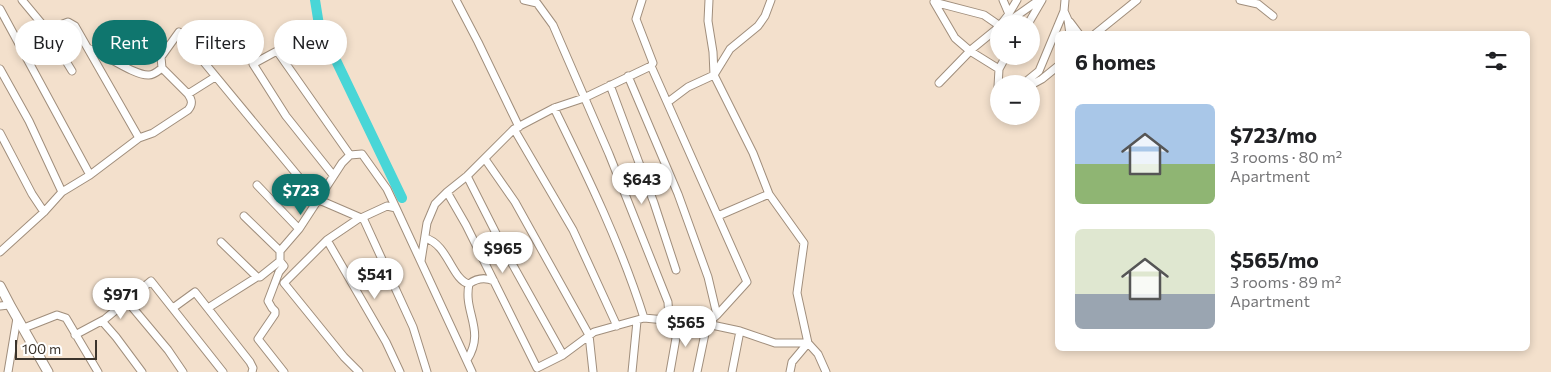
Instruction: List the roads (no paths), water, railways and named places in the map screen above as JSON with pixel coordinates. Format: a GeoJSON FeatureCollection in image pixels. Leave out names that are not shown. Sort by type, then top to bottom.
{"type":"FeatureCollection","features":[{"type":"Feature","properties":{"kind":"street"},"geometry":{"type":"LineString","coordinates":[[22,0],[39,20]]}},
{"type":"Feature","properties":{"kind":"street"},"geometry":{"type":"LineString","coordinates":[[456,0],[478,42],[517,128],[573,230],[617,326]]}},
{"type":"Feature","properties":{"kind":"street"},"geometry":{"type":"LineString","coordinates":[[524,0],[537,3],[553,25],[610,154],[668,302],[669,319]]}},
{"type":"Feature","properties":{"kind":"street"},"geometry":{"type":"LineString","coordinates":[[642,0],[636,19],[653,63],[651,66],[747,282],[707,324],[698,372]]}},
{"type":"Feature","properties":{"kind":"street"},"geometry":{"type":"LineString","coordinates":[[709,0],[708,21],[714,74],[753,153],[769,194],[804,243],[797,293],[808,343],[818,354],[826,372]]}},
{"type":"Feature","properties":{"kind":"street"},"geometry":{"type":"LineString","coordinates":[[668,102],[688,88],[714,74],[730,49],[758,26],[765,16],[771,0]]}},
{"type":"Feature","properties":{"kind":"street"},"geometry":{"type":"LineString","coordinates":[[1003,0],[1009,14]]}},
{"type":"Feature","properties":{"kind":"street"},"geometry":{"type":"LineString","coordinates":[[1009,14],[1017,0]]}},
{"type":"Feature","properties":{"kind":"street"},"geometry":{"type":"LineString","coordinates":[[1032,15],[1040,0]]}},
{"type":"Feature","properties":{"kind":"street"},"geometry":{"type":"LineString","coordinates":[[1016,15],[1040,0]]}},
{"type":"Feature","properties":{"kind":"street"},"geometry":{"type":"LineString","coordinates":[[1065,0],[1065,14],[1069,31]]}},
{"type":"Feature","properties":{"kind":"street"},"geometry":{"type":"LineString","coordinates":[[1099,31],[1136,0]]}},
{"type":"Feature","properties":{"kind":"street"},"geometry":{"type":"LineString","coordinates":[[1240,0],[1258,4],[1273,16]]}},
{"type":"Feature","properties":{"kind":"street"},"geometry":{"type":"LineString","coordinates":[[990,18],[934,2],[955,38],[970,52],[999,69]]}},
{"type":"Feature","properties":{"kind":"street"},"geometry":{"type":"LineString","coordinates":[[0,9],[90,174]]}},
{"type":"Feature","properties":{"kind":"street"},"geometry":{"type":"LineString","coordinates":[[1065,14],[1077,31]]}},
{"type":"Feature","properties":{"kind":"street"},"geometry":{"type":"LineString","coordinates":[[1057,31],[1065,14]]}},
{"type":"Feature","properties":{"kind":"street"},"geometry":{"type":"LineString","coordinates":[[0,252],[44,212],[62,192],[139,138],[153,133],[188,110],[192,99],[162,68],[162,57],[179,32],[318,199],[364,220],[413,327],[428,372]]}},
{"type":"Feature","properties":{"kind":"street"},"geometry":{"type":"LineString","coordinates":[[939,83],[990,34]]}},
{"type":"Feature","properties":{"kind":"street"},"geometry":{"type":"LineString","coordinates":[[1034,75],[1039,71],[1055,36]]}},
{"type":"Feature","properties":{"kind":"street"},"geometry":{"type":"LineString","coordinates":[[82,38],[139,138]]}},
{"type":"Feature","properties":{"kind":"street"},"geometry":{"type":"LineString","coordinates":[[88,48],[143,74],[154,74],[162,68]]}},
{"type":"Feature","properties":{"kind":"street"},"geometry":{"type":"LineString","coordinates":[[333,176],[286,116],[253,64],[277,51],[350,155]]}},
{"type":"Feature","properties":{"kind":"street"},"geometry":{"type":"LineString","coordinates":[[68,65],[72,71]]}},
{"type":"Feature","properties":{"kind":"street"},"geometry":{"type":"LineString","coordinates":[[999,65],[999,75]]}},
{"type":"Feature","properties":{"kind":"street"},"geometry":{"type":"LineString","coordinates":[[999,69],[1001,65]]}},
{"type":"Feature","properties":{"kind":"street"},"geometry":{"type":"LineString","coordinates":[[421,261],[427,222],[434,204],[467,176],[517,128],[554,108],[584,98],[651,66]]}},
{"type":"Feature","properties":{"kind":"street"},"geometry":{"type":"LineString","coordinates":[[1040,80],[1055,68]]}},
{"type":"Feature","properties":{"kind":"street"},"geometry":{"type":"LineString","coordinates":[[0,69],[29,121],[62,192]]}},
{"type":"Feature","properties":{"kind":"street"},"geometry":{"type":"LineString","coordinates":[[628,76],[678,194],[708,277],[717,315]]}},
{"type":"Feature","properties":{"kind":"street"},"geometry":{"type":"LineString","coordinates":[[188,94],[215,77]]}},
{"type":"Feature","properties":{"kind":"street"},"geometry":{"type":"LineString","coordinates":[[610,85],[651,195],[676,270]]}},
{"type":"Feature","properties":{"kind":"street"},"geometry":{"type":"LineString","coordinates":[[554,108],[593,188],[621,252],[641,320],[632,372]]}},
{"type":"Feature","properties":{"kind":"street"},"geometry":{"type":"LineString","coordinates":[[0,133],[32,194],[44,212]]}},
{"type":"Feature","properties":{"kind":"street"},"geometry":{"type":"LineString","coordinates":[[284,372],[258,339],[276,314],[268,301],[284,266],[280,261],[280,251],[299,229],[342,163],[350,155],[362,154],[386,189],[396,208],[472,372]]}},
{"type":"Feature","properties":{"kind":"street"},"geometry":{"type":"LineString","coordinates":[[485,159],[515,202],[589,335],[593,372]]}},
{"type":"Feature","properties":{"kind":"street"},"geometry":{"type":"LineString","coordinates":[[467,176],[505,251],[563,355]]}},
{"type":"Feature","properties":{"kind":"street"},"geometry":{"type":"LineString","coordinates":[[258,185],[299,229]]}},
{"type":"Feature","properties":{"kind":"street"},"geometry":{"type":"LineString","coordinates":[[447,192],[466,225],[537,368],[563,355],[594,332],[641,320],[669,319],[707,324],[740,331],[775,343],[808,343]]}},
{"type":"Feature","properties":{"kind":"street"},"geometry":{"type":"LineString","coordinates":[[718,216],[769,194]]}},
{"type":"Feature","properties":{"kind":"street"},"geometry":{"type":"LineString","coordinates":[[359,372],[344,358],[284,283],[327,240],[358,219],[387,206],[396,208]]}},
{"type":"Feature","properties":{"kind":"street"},"geometry":{"type":"LineString","coordinates":[[244,216],[280,251]]}},
{"type":"Feature","properties":{"kind":"street"},"geometry":{"type":"LineString","coordinates":[[425,238],[434,242],[440,248],[462,281],[468,284]]}},
{"type":"Feature","properties":{"kind":"street"},"geometry":{"type":"LineString","coordinates":[[327,240],[386,342],[400,372]]}},
{"type":"Feature","properties":{"kind":"street"},"geometry":{"type":"LineString","coordinates":[[221,242],[257,277]]}},
{"type":"Feature","properties":{"kind":"street"},"geometry":{"type":"LineString","coordinates":[[208,308],[257,277],[260,277],[280,261]]}},
{"type":"Feature","properties":{"kind":"street"},"geometry":{"type":"LineString","coordinates":[[468,284],[485,278],[494,281]]}},
{"type":"Feature","properties":{"kind":"street"},"geometry":{"type":"LineString","coordinates":[[75,336],[102,321],[152,281],[223,372]]}},
{"type":"Feature","properties":{"kind":"street"},"geometry":{"type":"LineString","coordinates":[[467,360],[474,350],[476,336],[468,296],[468,284]]}},
{"type":"Feature","properties":{"kind":"street"},"geometry":{"type":"LineString","coordinates":[[0,286],[5,305],[18,318],[48,372]]}},
{"type":"Feature","properties":{"kind":"street"},"geometry":{"type":"LineString","coordinates":[[173,308],[195,292],[250,362],[253,368],[252,372]]}},
{"type":"Feature","properties":{"kind":"street"},"geometry":{"type":"LineString","coordinates":[[127,301],[168,350],[183,372]]}},
{"type":"Feature","properties":{"kind":"street"},"geometry":{"type":"LineString","coordinates":[[24,328],[56,315],[66,318],[98,372]]}},
{"type":"Feature","properties":{"kind":"street"},"geometry":{"type":"LineString","coordinates":[[8,372],[18,318]]}},
{"type":"Feature","properties":{"kind":"street"},"geometry":{"type":"LineString","coordinates":[[102,321],[142,372]]}},
{"type":"Feature","properties":{"kind":"street"},"geometry":{"type":"LineString","coordinates":[[670,372],[679,321]]}},
{"type":"Feature","properties":{"kind":"street"},"geometry":{"type":"LineString","coordinates":[[732,372],[740,331]]}},
{"type":"Feature","properties":{"kind":"street"},"geometry":{"type":"LineString","coordinates":[[790,372],[792,362],[808,343]]}},
{"type":"Feature","properties":{"kind":"waterway"},"geometry":{"type":"LineString","coordinates":[[315,0],[319,25],[402,198]]}}]}
